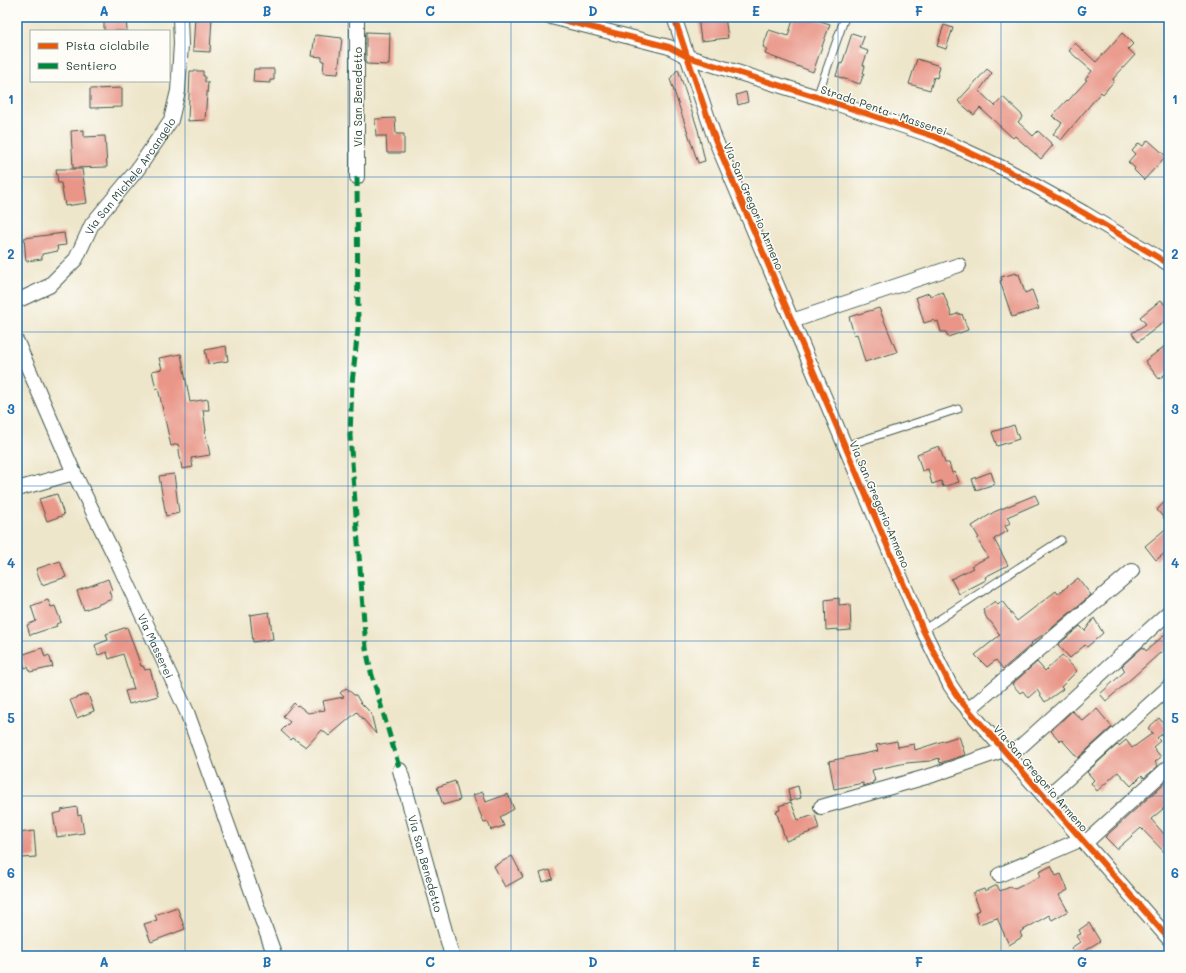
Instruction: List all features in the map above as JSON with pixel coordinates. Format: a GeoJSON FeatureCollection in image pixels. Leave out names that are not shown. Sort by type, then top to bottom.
{"type":"FeatureCollection","features":[{"type":"Feature","properties":{"kind":"street","name":"Via San Michele Arcangelo"},"geometry":{"type":"LineString","coordinates":[[17,301],[49,286],[76,259],[92,224],[137,170],[171,120],[178,91],[181,44],[180,17]]}},
{"type":"Feature","properties":{"kind":"street","name":"Via San Benedetto"},"geometry":{"type":"LineString","coordinates":[[357,17],[357,177]]}},
{"type":"Feature","properties":{"kind":"street","name":"Strada Penta - Masserei"},"geometry":{"type":"LineString","coordinates":[[551,17],[669,48],[688,57],[817,97],[936,137],[1007,170],[1084,213],[1169,264]]}},
{"type":"Feature","properties":{"kind":"street","name":"Via San Gregorio Armeno"},"geometry":{"type":"LineString","coordinates":[[674,17],[715,139],[923,630],[950,685],[968,710],[1169,939]]}},
{"type":"Feature","properties":{"kind":"street"},"geometry":{"type":"LineString","coordinates":[[792,321],[959,265]]}},
{"type":"Feature","properties":{"kind":"street","name":"Via Masserei"},"geometry":{"type":"LineString","coordinates":[[17,342],[74,473],[121,569],[187,712],[275,956]]}},
{"type":"Feature","properties":{"kind":"street"},"geometry":{"type":"LineString","coordinates":[[17,489],[74,473]]}},
{"type":"Feature","properties":{"kind":"street"},"geometry":{"type":"LineString","coordinates":[[968,710],[1132,571]]}},
{"type":"Feature","properties":{"kind":"street"},"geometry":{"type":"LineString","coordinates":[[821,807],[1006,753],[1169,612]]}},
{"type":"Feature","properties":{"kind":"street"},"geometry":{"type":"LineString","coordinates":[[1046,798],[1169,687]]}},
{"type":"Feature","properties":{"kind":"street"},"geometry":{"type":"LineString","coordinates":[[999,875],[1083,841],[1169,767]]}},
{"type":"Feature","properties":{"kind":"street","name":"Via San Benedetto"},"geometry":{"type":"LineString","coordinates":[[400,770],[452,956]]}},
{"type":"Feature","properties":{"kind":"lane"},"geometry":{"type":"LineString","coordinates":[[817,97],[845,17]]}},
{"type":"Feature","properties":{"kind":"lane"},"geometry":{"type":"LineString","coordinates":[[844,446],[958,409]]}},
{"type":"Feature","properties":{"kind":"lane"},"geometry":{"type":"LineString","coordinates":[[923,630],[1061,540]]}},
{"type":"Feature","properties":{"kind":"building"},"geometry":{"type":"Polygon","coordinates":[[[104,17],[126,17],[127,30],[104,30],[104,17]]]}},
{"type":"Feature","properties":{"kind":"building"},"geometry":{"type":"Polygon","coordinates":[[[195,17],[212,17],[210,52],[193,51],[195,17]]]}},
{"type":"Feature","properties":{"kind":"building"},"geometry":{"type":"Polygon","coordinates":[[[698,17],[725,17],[728,38],[701,41],[698,17]]]}},
{"type":"Feature","properties":{"kind":"building"},"geometry":{"type":"Polygon","coordinates":[[[794,17],[808,17],[830,24],[813,72],[765,54],[767,49],[763,47],[769,30],[788,36],[794,17]]]}},
{"type":"Feature","properties":{"kind":"building"},"geometry":{"type":"Polygon","coordinates":[[[944,25],[953,28],[946,49],[937,46],[944,25]]]}},
{"type":"Feature","properties":{"kind":"building"},"geometry":{"type":"Polygon","coordinates":[[[366,32],[390,33],[389,65],[366,64],[366,32]]]}},
{"type":"Feature","properties":{"kind":"building"},"geometry":{"type":"Polygon","coordinates":[[[852,33],[864,37],[860,48],[868,51],[863,65],[865,66],[864,73],[860,84],[836,76],[840,63],[842,64],[852,33]]]}},
{"type":"Feature","properties":{"kind":"building"},"geometry":{"type":"Polygon","coordinates":[[[1122,33],[1133,44],[1128,49],[1135,55],[1113,79],[1114,81],[1103,94],[1101,92],[1061,140],[1053,134],[1062,123],[1052,116],[1087,80],[1085,79],[1092,71],[1069,51],[1075,43],[1096,62],[1122,33]]]}},
{"type":"Feature","properties":{"kind":"building"},"geometry":{"type":"Polygon","coordinates":[[[315,35],[342,38],[338,74],[323,73],[324,61],[322,61],[322,57],[312,56],[315,35]]]}},
{"type":"Feature","properties":{"kind":"building"},"geometry":{"type":"Polygon","coordinates":[[[917,59],[940,66],[937,78],[934,77],[930,90],[909,84],[917,59]]]}},
{"type":"Feature","properties":{"kind":"building"},"geometry":{"type":"Polygon","coordinates":[[[254,69],[274,69],[274,80],[270,80],[270,83],[253,82],[254,69]]]}},
{"type":"Feature","properties":{"kind":"building"},"geometry":{"type":"Polygon","coordinates":[[[678,69],[698,130],[705,161],[698,163],[670,79],[678,69]]]}},
{"type":"Feature","properties":{"kind":"building"},"geometry":{"type":"Polygon","coordinates":[[[987,69],[992,73],[979,91],[995,106],[1003,97],[1023,116],[1018,122],[1033,136],[1038,131],[1053,145],[1041,159],[1015,136],[1013,138],[980,108],[974,115],[958,101],[987,69]]]}},
{"type":"Feature","properties":{"kind":"building"},"geometry":{"type":"Polygon","coordinates":[[[190,71],[203,71],[205,82],[208,82],[205,120],[188,121],[190,71]]]}},
{"type":"Feature","properties":{"kind":"building"},"geometry":{"type":"Polygon","coordinates":[[[122,88],[122,107],[90,108],[90,89],[122,88]]]}},
{"type":"Feature","properties":{"kind":"building"},"geometry":{"type":"Polygon","coordinates":[[[746,92],[748,102],[738,105],[736,95],[746,92]]]}},
{"type":"Feature","properties":{"kind":"building"},"geometry":{"type":"Polygon","coordinates":[[[395,118],[396,134],[404,134],[404,153],[387,153],[386,136],[376,136],[375,119],[395,118]]]}},
{"type":"Feature","properties":{"kind":"building"},"geometry":{"type":"Polygon","coordinates":[[[84,130],[84,137],[105,136],[107,167],[73,168],[71,131],[84,130]]]}},
{"type":"Feature","properties":{"kind":"building"},"geometry":{"type":"Polygon","coordinates":[[[1148,140],[1166,156],[1144,180],[1134,170],[1135,168],[1128,162],[1135,154],[1132,151],[1139,143],[1143,146],[1148,140]]]}},
{"type":"Feature","properties":{"kind":"building"},"geometry":{"type":"Polygon","coordinates":[[[56,169],[82,169],[87,203],[65,206],[61,183],[58,183],[56,169]]]}},
{"type":"Feature","properties":{"kind":"building"},"geometry":{"type":"Polygon","coordinates":[[[64,233],[66,245],[57,246],[58,251],[42,254],[42,259],[26,261],[24,238],[64,233]]]}},
{"type":"Feature","properties":{"kind":"building"},"geometry":{"type":"Polygon","coordinates":[[[1016,273],[1017,275],[1019,274],[1025,293],[1032,290],[1039,309],[1012,317],[1000,281],[1002,280],[1001,277],[1016,273]]]}},
{"type":"Feature","properties":{"kind":"building"},"geometry":{"type":"Polygon","coordinates":[[[943,292],[952,316],[959,313],[960,315],[962,314],[968,330],[948,337],[946,332],[941,332],[938,321],[935,322],[934,320],[924,323],[916,297],[929,293],[930,296],[943,292]]]}},
{"type":"Feature","properties":{"kind":"building"},"geometry":{"type":"Polygon","coordinates":[[[1161,300],[1169,310],[1169,318],[1138,342],[1132,333],[1146,324],[1140,317],[1161,300]]]}},
{"type":"Feature","properties":{"kind":"building"},"geometry":{"type":"Polygon","coordinates":[[[879,308],[897,352],[865,362],[857,334],[854,335],[849,317],[879,308]]]}},
{"type":"Feature","properties":{"kind":"building"},"geometry":{"type":"Polygon","coordinates":[[[1169,343],[1169,371],[1159,379],[1145,361],[1169,343]]]}},
{"type":"Feature","properties":{"kind":"building"},"geometry":{"type":"Polygon","coordinates":[[[226,346],[228,361],[208,364],[205,350],[226,346]]]}},
{"type":"Feature","properties":{"kind":"building"},"geometry":{"type":"Polygon","coordinates":[[[181,354],[190,402],[208,399],[209,410],[203,410],[205,431],[210,455],[191,458],[193,467],[182,469],[178,444],[171,446],[158,388],[156,389],[152,371],[162,369],[159,358],[181,354]]]}},
{"type":"Feature","properties":{"kind":"building"},"geometry":{"type":"Polygon","coordinates":[[[1014,425],[1019,439],[997,446],[992,432],[1014,425]]]}},
{"type":"Feature","properties":{"kind":"building"},"geometry":{"type":"Polygon","coordinates":[[[939,446],[945,463],[949,463],[952,473],[955,472],[959,482],[943,487],[941,481],[932,484],[928,469],[922,471],[917,454],[939,446]]]}},
{"type":"Feature","properties":{"kind":"building"},"geometry":{"type":"Polygon","coordinates":[[[991,472],[995,484],[976,490],[972,479],[991,472]]]}},
{"type":"Feature","properties":{"kind":"building"},"geometry":{"type":"Polygon","coordinates":[[[174,474],[179,513],[166,516],[159,476],[174,474]]]}},
{"type":"Feature","properties":{"kind":"building"},"geometry":{"type":"Polygon","coordinates":[[[57,494],[64,515],[47,521],[39,499],[57,494]]]}},
{"type":"Feature","properties":{"kind":"building"},"geometry":{"type":"Polygon","coordinates":[[[1035,495],[1039,503],[1007,517],[1010,523],[1005,526],[1008,531],[994,539],[1008,565],[985,577],[986,580],[959,594],[951,579],[973,568],[971,566],[988,557],[977,539],[979,538],[972,526],[994,512],[1035,495]]]}},
{"type":"Feature","properties":{"kind":"building"},"geometry":{"type":"Polygon","coordinates":[[[1169,497],[1169,524],[1157,510],[1169,497]]]}},
{"type":"Feature","properties":{"kind":"building"},"geometry":{"type":"Polygon","coordinates":[[[1169,526],[1169,550],[1156,560],[1145,546],[1169,526]]]}},
{"type":"Feature","properties":{"kind":"building"},"geometry":{"type":"Polygon","coordinates":[[[60,561],[66,577],[42,585],[36,569],[60,561]]]}},
{"type":"Feature","properties":{"kind":"building"},"geometry":{"type":"Polygon","coordinates":[[[1078,578],[1091,595],[1047,632],[1031,643],[1032,644],[1003,669],[996,660],[987,667],[975,655],[1000,635],[991,622],[987,619],[983,610],[995,601],[998,605],[1002,601],[1017,621],[1056,591],[1058,594],[1078,578]]]}},
{"type":"Feature","properties":{"kind":"building"},"geometry":{"type":"Polygon","coordinates":[[[108,579],[112,590],[109,591],[112,599],[84,610],[77,591],[108,579]]]}},
{"type":"Feature","properties":{"kind":"building"},"geometry":{"type":"Polygon","coordinates":[[[839,598],[839,605],[850,604],[851,630],[826,630],[825,600],[839,598]]]}},
{"type":"Feature","properties":{"kind":"building"},"geometry":{"type":"Polygon","coordinates":[[[48,600],[51,607],[55,606],[61,622],[56,624],[57,626],[30,635],[27,625],[36,621],[31,606],[48,600]]]}},
{"type":"Feature","properties":{"kind":"building"},"geometry":{"type":"Polygon","coordinates":[[[269,612],[273,639],[253,642],[250,615],[269,612]]]}},
{"type":"Feature","properties":{"kind":"building"},"geometry":{"type":"Polygon","coordinates":[[[1094,618],[1103,633],[1087,647],[1085,645],[1070,658],[1058,645],[1080,626],[1085,631],[1094,618]]]}},
{"type":"Feature","properties":{"kind":"building"},"geometry":{"type":"Polygon","coordinates":[[[127,627],[141,666],[143,666],[145,670],[150,669],[158,696],[129,704],[125,691],[134,689],[123,654],[109,659],[107,652],[98,655],[95,645],[108,640],[106,634],[127,627]]]}},
{"type":"Feature","properties":{"kind":"building"},"geometry":{"type":"Polygon","coordinates":[[[1169,631],[1169,645],[1106,701],[1100,694],[1125,671],[1122,666],[1143,647],[1146,651],[1169,631]]]}},
{"type":"Feature","properties":{"kind":"building"},"geometry":{"type":"Polygon","coordinates":[[[42,648],[45,657],[49,655],[53,667],[30,672],[28,667],[25,668],[21,655],[42,648]]]}},
{"type":"Feature","properties":{"kind":"building"},"geometry":{"type":"Polygon","coordinates":[[[1062,655],[1077,671],[1061,687],[1063,689],[1045,702],[1037,690],[1028,698],[1023,691],[1020,693],[1012,684],[1037,662],[1045,671],[1062,655]]]}},
{"type":"Feature","properties":{"kind":"building"},"geometry":{"type":"Polygon","coordinates":[[[346,688],[356,695],[360,702],[371,713],[376,734],[357,712],[329,736],[322,730],[306,747],[293,738],[291,740],[281,731],[290,722],[283,716],[294,703],[308,713],[325,710],[323,701],[344,697],[340,693],[346,688]]]}},
{"type":"Feature","properties":{"kind":"building"},"geometry":{"type":"Polygon","coordinates":[[[88,694],[94,711],[77,718],[70,700],[88,694]]]}},
{"type":"Feature","properties":{"kind":"building"},"geometry":{"type":"Polygon","coordinates":[[[1097,709],[1112,727],[1078,758],[1062,740],[1060,741],[1051,731],[1072,711],[1083,721],[1097,709]]]}},
{"type":"Feature","properties":{"kind":"building"},"geometry":{"type":"Polygon","coordinates":[[[1159,718],[1168,729],[1157,738],[1160,741],[1153,747],[1161,757],[1155,762],[1158,766],[1144,778],[1142,775],[1131,786],[1118,772],[1097,791],[1091,783],[1094,780],[1087,772],[1117,745],[1119,746],[1126,740],[1132,748],[1153,733],[1148,728],[1159,718]]]}},
{"type":"Feature","properties":{"kind":"building"},"geometry":{"type":"Polygon","coordinates":[[[959,736],[965,755],[940,763],[939,758],[930,761],[906,763],[872,770],[875,781],[873,781],[873,783],[863,786],[863,783],[834,789],[829,761],[878,751],[876,745],[897,741],[898,747],[914,744],[915,750],[959,736]]]}},
{"type":"Feature","properties":{"kind":"building"},"geometry":{"type":"Polygon","coordinates":[[[1169,779],[1169,804],[1151,819],[1164,834],[1169,829],[1169,857],[1141,828],[1117,849],[1105,837],[1169,779]]]}},
{"type":"Feature","properties":{"kind":"building"},"geometry":{"type":"Polygon","coordinates":[[[455,781],[460,800],[443,805],[437,787],[455,781]]]}},
{"type":"Feature","properties":{"kind":"building"},"geometry":{"type":"Polygon","coordinates":[[[798,786],[801,798],[790,801],[788,789],[798,786]]]}},
{"type":"Feature","properties":{"kind":"building"},"geometry":{"type":"Polygon","coordinates":[[[483,792],[486,802],[508,794],[514,809],[500,817],[504,826],[491,830],[488,822],[484,823],[473,795],[483,792]]]}},
{"type":"Feature","properties":{"kind":"building"},"geometry":{"type":"Polygon","coordinates":[[[791,802],[798,820],[815,815],[819,829],[786,841],[776,811],[780,810],[779,806],[791,802]]]}},
{"type":"Feature","properties":{"kind":"building"},"geometry":{"type":"Polygon","coordinates":[[[77,807],[78,816],[81,815],[84,833],[57,837],[53,814],[62,812],[61,810],[77,807]]]}},
{"type":"Feature","properties":{"kind":"building"},"geometry":{"type":"Polygon","coordinates":[[[34,831],[36,857],[22,858],[19,833],[34,831]]]}},
{"type":"Feature","properties":{"kind":"building"},"geometry":{"type":"Polygon","coordinates":[[[512,856],[523,877],[505,887],[494,866],[512,856]]]}},
{"type":"Feature","properties":{"kind":"building"},"geometry":{"type":"Polygon","coordinates":[[[1051,866],[1056,876],[1061,874],[1068,890],[1059,895],[1068,911],[1052,920],[1049,915],[1020,932],[1022,937],[1009,945],[997,918],[979,924],[975,912],[980,910],[973,893],[984,889],[985,891],[997,885],[1000,891],[1010,887],[1015,889],[1041,876],[1039,872],[1051,866]]]}},
{"type":"Feature","properties":{"kind":"building"},"geometry":{"type":"Polygon","coordinates":[[[550,870],[553,879],[543,882],[540,873],[550,870]]]}},
{"type":"Feature","properties":{"kind":"building"},"geometry":{"type":"Polygon","coordinates":[[[177,907],[185,929],[151,942],[144,924],[157,920],[155,915],[177,907]]]}},
{"type":"Feature","properties":{"kind":"building"},"geometry":{"type":"Polygon","coordinates":[[[1089,923],[1100,941],[1076,956],[1071,948],[1080,942],[1076,936],[1081,934],[1079,930],[1089,923]]]}},
{"type":"Feature","properties":{"kind":"marked path"},"geometry":{"type":"LineString","coordinates":[[357,177],[358,329],[352,383],[350,436],[366,648],[371,672],[400,770]]}},
{"type":"Feature","properties":{"kind":"cycle path"},"geometry":{"type":"LineString","coordinates":[[551,17],[669,47],[688,57],[817,97],[936,137],[1007,170],[1084,213],[1169,264]]}},
{"type":"Feature","properties":{"kind":"cycle path"},"geometry":{"type":"LineString","coordinates":[[674,17],[715,139],[923,630],[950,685],[960,700],[1169,939]]}}]}
